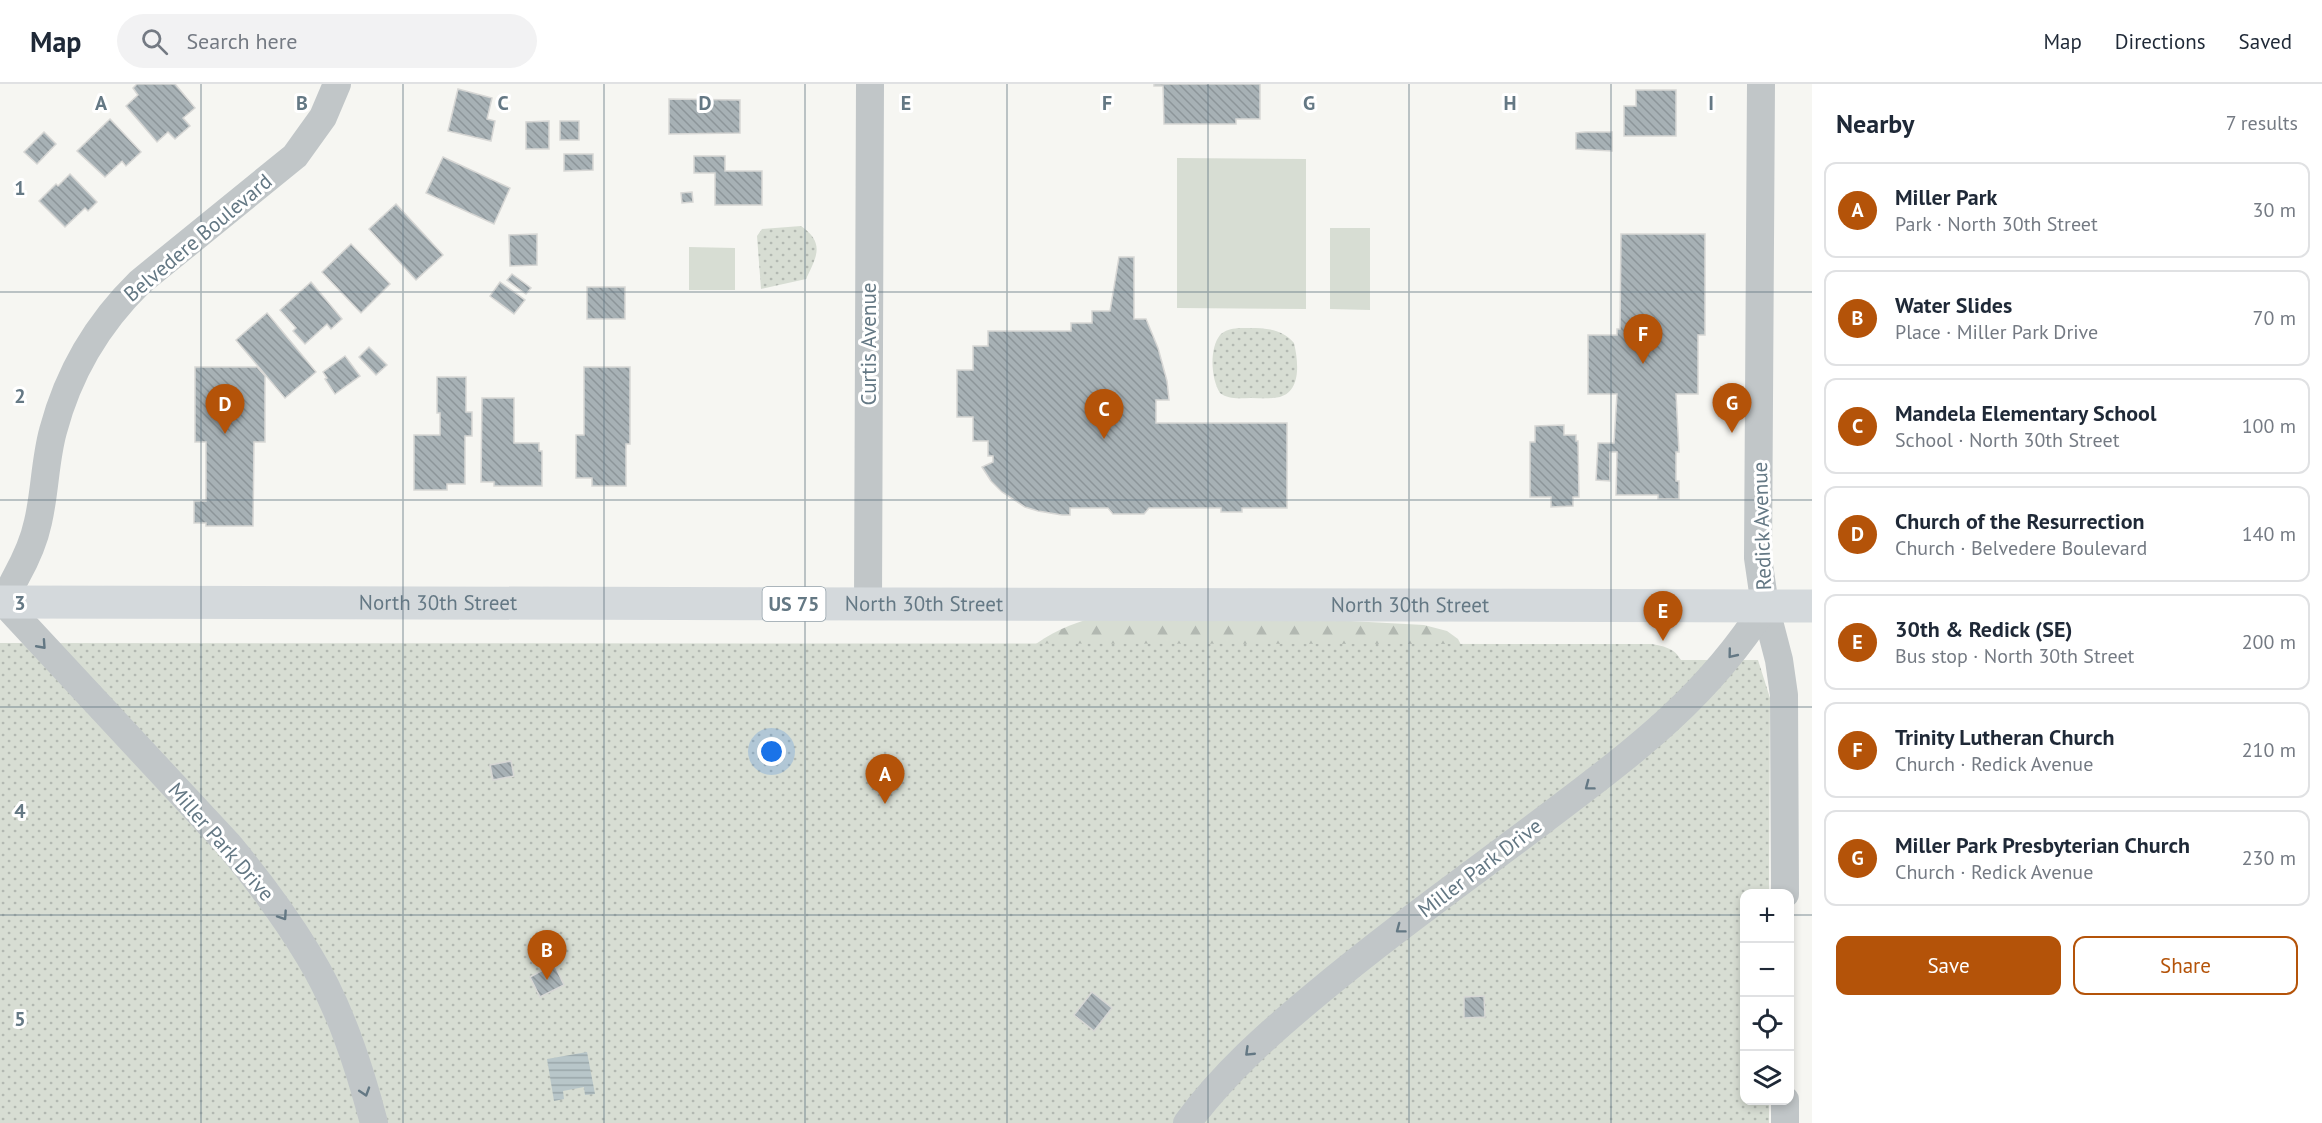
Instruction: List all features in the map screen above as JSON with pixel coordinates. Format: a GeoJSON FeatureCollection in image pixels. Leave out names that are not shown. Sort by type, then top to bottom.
{"type":"FeatureCollection","features":[{"type":"Feature","properties":{"kind":"highway","name":"North 30th Street"},"geometry":{"type":"LineString","coordinates":[[1,596],[868,604],[1812,606]]}},
{"type":"Feature","properties":{"kind":"street","name":"Belvedere Boulevard"},"geometry":{"type":"LineString","coordinates":[[1,596],[33,540],[39,520],[52,432],[60,406],[90,344],[140,282],[295,156],[323,117],[337,84]]}},
{"type":"Feature","properties":{"kind":"street","name":"Curtis Avenue"},"geometry":{"type":"LineString","coordinates":[[868,604],[870,84]]}},
{"type":"Feature","properties":{"kind":"street","name":"Redick Avenue"},"geometry":{"type":"LineString","coordinates":[[1761,84],[1758,558],[1765,606],[1779,660],[1785,701],[1785,889]]}},
{"type":"Feature","properties":{"kind":"street","name":"Miller Park Drive"},"geometry":{"type":"LineString","coordinates":[[1,596],[228,844],[263,886],[310,956],[329,994],[347,1035],[374,1123]]}},
{"type":"Feature","properties":{"kind":"street","name":"Miller Park Drive"},"geometry":{"type":"LineString","coordinates":[[1187,1123],[1235,1066],[1304,1005],[1366,955],[1602,776],[1667,723],[1692,700],[1727,660],[1765,606]]}},
{"type":"Feature","properties":{"kind":"street"},"geometry":{"type":"LineString","coordinates":[[1785,1105],[1785,1123]]}},
{"type":"Feature","properties":{"kind":"green space"},"geometry":{"type":"Polygon","coordinates":[[[1177,158],[1306,159],[1306,309],[1177,308],[1177,158]]]}},
{"type":"Feature","properties":{"kind":"green space"},"geometry":{"type":"Polygon","coordinates":[[[801,226],[813,238],[817,250],[806,279],[761,289],[757,236],[762,229],[801,226]]]}},
{"type":"Feature","properties":{"kind":"green space"},"geometry":{"type":"Polygon","coordinates":[[[1330,228],[1370,228],[1370,310],[1330,309],[1330,228]]]}},
{"type":"Feature","properties":{"kind":"green space"},"geometry":{"type":"Polygon","coordinates":[[[689,247],[735,248],[735,290],[689,290],[689,247]]]}},
{"type":"Feature","properties":{"kind":"green space"},"geometry":{"type":"Polygon","coordinates":[[[1238,328],[1261,328],[1275,331],[1282,333],[1294,343],[1297,374],[1287,394],[1273,398],[1239,398],[1227,397],[1220,393],[1213,372],[1214,348],[1222,333],[1238,328]]]}},
{"type":"Feature","properties":{"kind":"green space"},"geometry":{"type":"Polygon","coordinates":[[[1098,616],[1313,619],[1424,625],[1447,631],[1458,639],[1473,668],[1028,650],[1061,629],[1098,616]]]}},
{"type":"Feature","properties":{"kind":"green space"},"geometry":{"type":"Polygon","coordinates":[[[0,643],[1652,644],[1669,649],[1681,660],[1758,660],[1770,698],[1769,889],[1740,889],[1740,1105],[1769,1105],[1769,1123],[0,1123],[0,643]]]}},
{"type":"Feature","properties":{"kind":"shaded area"},"geometry":{"type":"Polygon","coordinates":[[[587,1052],[595,1094],[585,1095],[584,1087],[563,1091],[564,1099],[554,1101],[547,1059],[587,1052]]]}},
{"type":"Feature","properties":{"kind":"building"},"geometry":{"type":"Polygon","coordinates":[[[137,84],[175,84],[195,108],[183,118],[190,126],[175,139],[168,132],[157,142],[126,106],[138,95],[133,88],[137,84]]]}},
{"type":"Feature","properties":{"kind":"building"},"geometry":{"type":"Polygon","coordinates":[[[1154,84],[1260,84],[1260,119],[1236,119],[1236,124],[1164,124],[1163,86],[1154,86],[1154,84]]]}},
{"type":"Feature","properties":{"kind":"building"},"geometry":{"type":"Polygon","coordinates":[[[458,89],[492,98],[487,119],[495,121],[491,141],[448,131],[458,89]]]}},
{"type":"Feature","properties":{"kind":"building"},"geometry":{"type":"Polygon","coordinates":[[[1636,90],[1676,90],[1676,136],[1624,136],[1624,106],[1636,106],[1636,90]]]}},
{"type":"Feature","properties":{"kind":"building"},"geometry":{"type":"Polygon","coordinates":[[[669,99],[740,100],[740,133],[669,134],[669,99]]]}},
{"type":"Feature","properties":{"kind":"building"},"geometry":{"type":"Polygon","coordinates":[[[110,119],[141,152],[126,166],[122,161],[105,177],[77,151],[110,119]]]}},
{"type":"Feature","properties":{"kind":"building"},"geometry":{"type":"Polygon","coordinates":[[[549,121],[549,149],[526,149],[526,122],[549,121]]]}},
{"type":"Feature","properties":{"kind":"building"},"geometry":{"type":"Polygon","coordinates":[[[560,121],[579,121],[579,140],[560,140],[560,121]]]}},
{"type":"Feature","properties":{"kind":"building"},"geometry":{"type":"Polygon","coordinates":[[[44,132],[56,144],[37,164],[24,152],[44,132]]]}},
{"type":"Feature","properties":{"kind":"building"},"geometry":{"type":"Polygon","coordinates":[[[1612,132],[1612,151],[1576,149],[1576,133],[1612,132]]]}},
{"type":"Feature","properties":{"kind":"building"},"geometry":{"type":"Polygon","coordinates":[[[564,154],[593,154],[593,170],[564,171],[564,154]]]}},
{"type":"Feature","properties":{"kind":"building"},"geometry":{"type":"Polygon","coordinates":[[[694,156],[725,156],[725,171],[762,171],[762,205],[715,205],[715,173],[694,173],[694,156]]]}},
{"type":"Feature","properties":{"kind":"building"},"geometry":{"type":"Polygon","coordinates":[[[443,157],[510,188],[494,224],[426,193],[443,157]]]}},
{"type":"Feature","properties":{"kind":"building"},"geometry":{"type":"Polygon","coordinates":[[[70,174],[97,202],[88,211],[85,208],[65,227],[39,201],[70,174]]]}},
{"type":"Feature","properties":{"kind":"building"},"geometry":{"type":"Polygon","coordinates":[[[692,192],[693,202],[682,203],[681,193],[692,192]]]}},
{"type":"Feature","properties":{"kind":"building"},"geometry":{"type":"Polygon","coordinates":[[[396,204],[443,255],[416,280],[369,229],[396,204]]]}},
{"type":"Feature","properties":{"kind":"building"},"geometry":{"type":"Polygon","coordinates":[[[537,234],[537,265],[510,266],[509,235],[537,234]]]}},
{"type":"Feature","properties":{"kind":"building"},"geometry":{"type":"Polygon","coordinates":[[[1621,234],[1705,234],[1705,335],[1698,335],[1698,394],[1676,394],[1679,452],[1676,452],[1676,481],[1679,481],[1679,499],[1658,499],[1658,495],[1616,495],[1617,452],[1610,452],[1610,481],[1596,480],[1598,443],[1614,443],[1617,394],[1588,394],[1588,335],[1617,335],[1617,329],[1620,329],[1621,234]]]}},
{"type":"Feature","properties":{"kind":"building"},"geometry":{"type":"Polygon","coordinates":[[[351,244],[390,284],[361,313],[322,272],[351,244]]]}},
{"type":"Feature","properties":{"kind":"building"},"geometry":{"type":"Polygon","coordinates":[[[1119,257],[1134,257],[1134,319],[1146,319],[1158,348],[1167,381],[1169,400],[1156,400],[1156,423],[1287,423],[1287,508],[1242,508],[1242,512],[1221,512],[1221,508],[1149,508],[1144,514],[1113,514],[1108,508],[1070,508],[1070,515],[1062,515],[1025,507],[1002,492],[991,481],[982,467],[993,462],[993,456],[988,456],[988,441],[973,441],[973,417],[957,417],[957,370],[973,370],[973,346],[988,346],[988,331],[1071,331],[1071,323],[1092,323],[1092,311],[1110,311],[1119,257]]]}},
{"type":"Feature","properties":{"kind":"building"},"geometry":{"type":"Polygon","coordinates":[[[512,274],[531,288],[526,294],[507,280],[512,274]]]}},
{"type":"Feature","properties":{"kind":"building"},"geometry":{"type":"Polygon","coordinates":[[[311,282],[342,319],[331,329],[327,324],[305,344],[293,331],[296,328],[280,310],[311,282]]]}},
{"type":"Feature","properties":{"kind":"building"},"geometry":{"type":"Polygon","coordinates":[[[500,282],[525,300],[514,314],[490,296],[500,282]]]}},
{"type":"Feature","properties":{"kind":"building"},"geometry":{"type":"Polygon","coordinates":[[[587,287],[625,287],[625,319],[587,319],[587,287]]]}},
{"type":"Feature","properties":{"kind":"building"},"geometry":{"type":"Polygon","coordinates":[[[267,313],[316,372],[285,398],[236,340],[267,313]]]}},
{"type":"Feature","properties":{"kind":"building"},"geometry":{"type":"Polygon","coordinates":[[[369,347],[387,365],[376,375],[359,357],[369,347]]]}},
{"type":"Feature","properties":{"kind":"building"},"geometry":{"type":"Polygon","coordinates":[[[345,356],[360,376],[335,394],[323,372],[345,356]]]}},
{"type":"Feature","properties":{"kind":"building"},"geometry":{"type":"Polygon","coordinates":[[[195,367],[257,367],[265,376],[265,442],[254,442],[253,526],[206,526],[206,523],[194,523],[194,501],[206,501],[206,442],[195,442],[195,367]]]}},
{"type":"Feature","properties":{"kind":"building"},"geometry":{"type":"Polygon","coordinates":[[[584,367],[630,367],[630,444],[626,444],[626,486],[592,486],[592,478],[576,478],[576,435],[584,435],[584,367]]]}},
{"type":"Feature","properties":{"kind":"building"},"geometry":{"type":"Polygon","coordinates":[[[437,377],[466,377],[466,412],[472,412],[472,436],[465,436],[465,484],[447,484],[447,490],[414,490],[414,435],[440,435],[440,413],[437,413],[437,377]]]}},
{"type":"Feature","properties":{"kind":"building"},"geometry":{"type":"Polygon","coordinates":[[[482,398],[514,398],[514,443],[539,443],[539,451],[542,451],[542,486],[494,486],[494,482],[481,482],[482,398]]]}},
{"type":"Feature","properties":{"kind":"building"},"geometry":{"type":"Polygon","coordinates":[[[1564,425],[1564,435],[1576,435],[1576,441],[1578,441],[1579,497],[1573,497],[1573,506],[1551,507],[1551,497],[1530,497],[1530,442],[1535,442],[1535,426],[1564,425]]]}},
{"type":"Feature","properties":{"kind":"building"},"geometry":{"type":"Polygon","coordinates":[[[511,761],[514,776],[493,780],[490,765],[511,761]]]}},
{"type":"Feature","properties":{"kind":"building"},"geometry":{"type":"Polygon","coordinates":[[[554,964],[564,985],[540,997],[530,977],[554,964]]]}},
{"type":"Feature","properties":{"kind":"building"},"geometry":{"type":"Polygon","coordinates":[[[1092,992],[1112,1008],[1094,1031],[1074,1015],[1092,992]]]}},
{"type":"Feature","properties":{"kind":"building"},"geometry":{"type":"Polygon","coordinates":[[[1484,996],[1485,1017],[1464,1018],[1464,997],[1484,996]]]}},
{"type":"Feature","properties":{"kind":"place","name":"Trinity Lutheran Church"},"geometry":{"type":"Point","coordinates":[1643,364]}},
{"type":"Feature","properties":{"kind":"place","name":"Miller Park Presbyterian Church"},"geometry":{"type":"Point","coordinates":[1732,433]}},
{"type":"Feature","properties":{"kind":"place","name":"Church of the Resurrection"},"geometry":{"type":"Point","coordinates":[225,434]}},
{"type":"Feature","properties":{"kind":"place","name":"Mandela Elementary School"},"geometry":{"type":"Point","coordinates":[1104,439]}},
{"type":"Feature","properties":{"kind":"place","name":"30th & Redick (SE)"},"geometry":{"type":"Point","coordinates":[1663,641]}},
{"type":"Feature","properties":{"kind":"place","name":"Miller Park"},"geometry":{"type":"Point","coordinates":[885,804]}},
{"type":"Feature","properties":{"kind":"place","name":"Water Slides"},"geometry":{"type":"Point","coordinates":[547,980]}}]}
